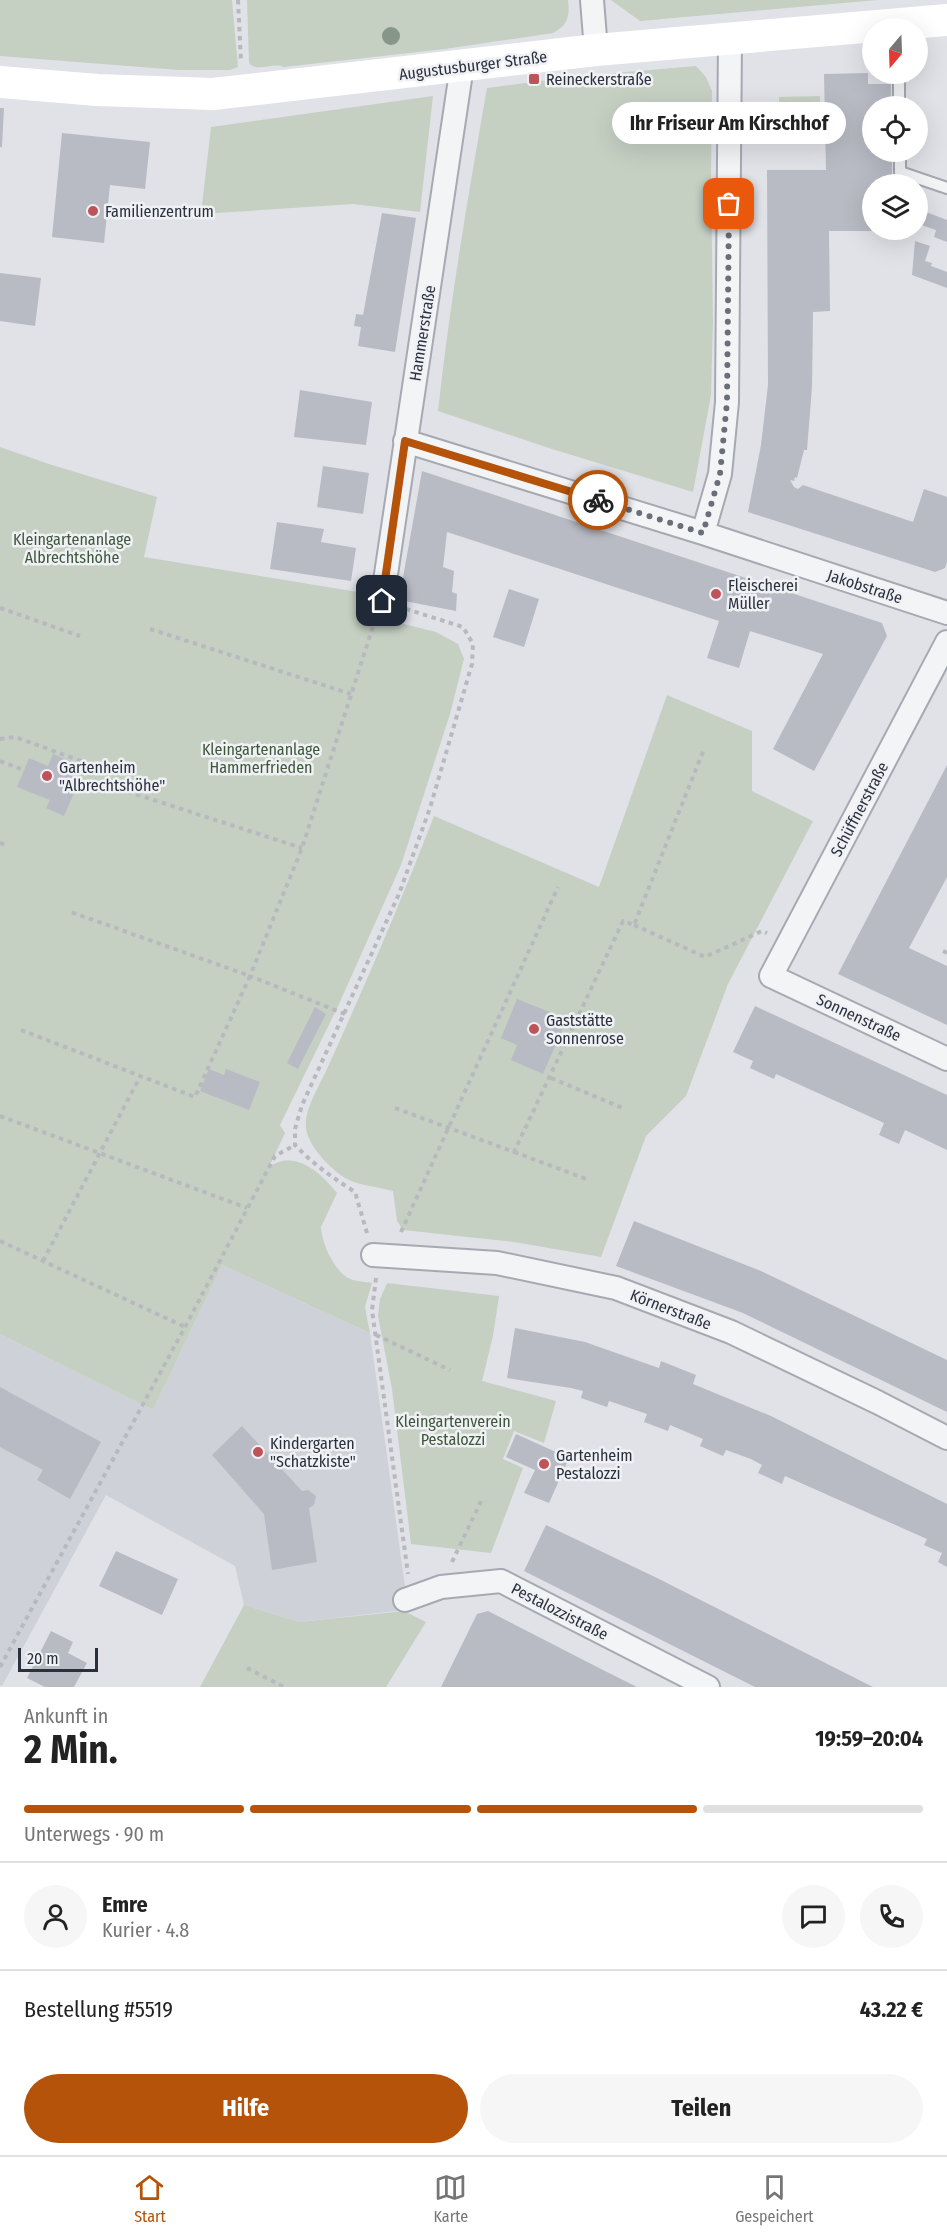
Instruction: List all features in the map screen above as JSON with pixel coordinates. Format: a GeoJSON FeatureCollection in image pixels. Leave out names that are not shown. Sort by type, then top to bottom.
{"type":"FeatureCollection","features":[{"type":"Feature","properties":{"kind":"main road","name":"Augustusburger Straße"},"geometry":{"type":"LineString","coordinates":[[928,22],[947,20]]}},
{"type":"Feature","properties":{"kind":"main road","name":"Augustusburger Straße"},"geometry":{"type":"LineString","coordinates":[[0,82],[179,94],[243,92],[596,50],[862,29]]}},
{"type":"Feature","properties":{"kind":"street"},"geometry":{"type":"LineString","coordinates":[[592,0],[596,50]]}},
{"type":"Feature","properties":{"kind":"street"},"geometry":{"type":"LineString","coordinates":[[703,533],[720,474],[727,402],[730,40]]}},
{"type":"Feature","properties":{"kind":"street","name":"Hammerstraße"},"geometry":{"type":"LineString","coordinates":[[382,601],[462,66]]}},
{"type":"Feature","properties":{"kind":"street","name":"Jakobstraße"},"geometry":{"type":"LineString","coordinates":[[405,441],[703,533],[947,613]]}},
{"type":"Feature","properties":{"kind":"street","name":"Schüffnerstraße"},"geometry":{"type":"LineString","coordinates":[[771,976],[947,642]]}},
{"type":"Feature","properties":{"kind":"street","name":"Sonnenstraße"},"geometry":{"type":"LineString","coordinates":[[771,976],[947,1059]]}},
{"type":"Feature","properties":{"kind":"street","name":"Körnerstraße"},"geometry":{"type":"LineString","coordinates":[[373,1255],[497,1263],[616,1288],[731,1332],[947,1438]]}},
{"type":"Feature","properties":{"kind":"street","name":"Pestalozzistraße"},"geometry":{"type":"LineString","coordinates":[[408,1599],[441,1587],[501,1581],[708,1687]]}},
{"type":"Feature","properties":{"kind":"lane"},"geometry":{"type":"LineString","coordinates":[[900,162],[900,172],[947,188]]}},
{"type":"Feature","properties":{"kind":"path"},"geometry":{"type":"LineString","coordinates":[[238,0],[243,92]]}},
{"type":"Feature","properties":{"kind":"path"},"geometry":{"type":"LineString","coordinates":[[21,1030],[195,1097],[249,976],[302,848],[382,601],[463,627],[473,644],[472,664],[430,808],[399,894],[302,1105],[295,1129],[295,1144],[315,1165],[355,1192],[373,1255],[376,1282],[372,1310],[408,1599]]}},
{"type":"Feature","properties":{"kind":"path"},"geometry":{"type":"LineString","coordinates":[[0,608],[80,636]]}},
{"type":"Feature","properties":{"kind":"path"},"geometry":{"type":"LineString","coordinates":[[150,629],[352,694]]}},
{"type":"Feature","properties":{"kind":"path"},"geometry":{"type":"LineString","coordinates":[[0,740],[15,737],[81,762],[95,781],[302,848]]}},
{"type":"Feature","properties":{"kind":"path"},"geometry":{"type":"LineString","coordinates":[[634,925],[704,749]]}},
{"type":"Feature","properties":{"kind":"path"},"geometry":{"type":"LineString","coordinates":[[0,761],[21,769]]}},
{"type":"Feature","properties":{"kind":"path"},"geometry":{"type":"LineString","coordinates":[[0,843],[6,845]]}},
{"type":"Feature","properties":{"kind":"path"},"geometry":{"type":"LineString","coordinates":[[373,1255],[403,1230],[558,887]]}},
{"type":"Feature","properties":{"kind":"path"},"geometry":{"type":"LineString","coordinates":[[71,912],[249,976],[345,1014]]}},
{"type":"Feature","properties":{"kind":"path"},"geometry":{"type":"LineString","coordinates":[[514,1152],[623,921],[705,957],[762,931]]}},
{"type":"Feature","properties":{"kind":"path"},"geometry":{"type":"LineString","coordinates":[[43,1261],[141,1075]]}},
{"type":"Feature","properties":{"kind":"path"},"geometry":{"type":"LineString","coordinates":[[551,1077],[625,1109]]}},
{"type":"Feature","properties":{"kind":"path"},"geometry":{"type":"LineString","coordinates":[[395,1108],[589,1180]]}},
{"type":"Feature","properties":{"kind":"path"},"geometry":{"type":"LineString","coordinates":[[0,1116],[247,1208]]}},
{"type":"Feature","properties":{"kind":"path"},"geometry":{"type":"LineString","coordinates":[[0,1667],[185,1328],[275,1156],[295,1144]]}},
{"type":"Feature","properties":{"kind":"path"},"geometry":{"type":"LineString","coordinates":[[0,1241],[185,1328]]}},
{"type":"Feature","properties":{"kind":"path"},"geometry":{"type":"LineString","coordinates":[[375,1335],[450,1370]]}},
{"type":"Feature","properties":{"kind":"path"},"geometry":{"type":"LineString","coordinates":[[441,1587],[483,1497]]}},
{"type":"Feature","properties":{"kind":"path"},"geometry":{"type":"LineString","coordinates":[[247,1668],[284,1687]]}},
{"type":"Feature","properties":{"kind":"shaded area","name":"Kindergarten \"Schatzkiste\""},"geometry":{"type":"Polygon","coordinates":[[[222,1265],[370,1333],[405,1586],[404,1610],[299,1622],[244,1605],[235,1566],[106,1495],[2,1686],[0,1685],[0,1334],[153,1410],[222,1265]]]}},
{"type":"Feature","properties":{"kind":"green space"},"geometry":{"type":"Polygon","coordinates":[[[0,0],[232,0],[238,67],[230,70],[179,70],[0,56],[0,0]]]}},
{"type":"Feature","properties":{"kind":"green space"},"geometry":{"type":"Polygon","coordinates":[[[247,0],[568,0],[569,11],[565,23],[553,33],[445,49],[284,67],[257,67],[249,63],[247,0]]]}},
{"type":"Feature","properties":{"kind":"green space"},"geometry":{"type":"Polygon","coordinates":[[[611,0],[878,0],[640,21],[611,0]]]}},
{"type":"Feature","properties":{"kind":"green space"},"geometry":{"type":"Polygon","coordinates":[[[696,66],[706,77],[712,91],[713,322],[711,395],[693,492],[438,411],[466,209],[487,88],[581,76],[696,66]]]}},
{"type":"Feature","properties":{"kind":"green space"},"geometry":{"type":"Polygon","coordinates":[[[433,96],[420,212],[353,204],[201,214],[211,127],[433,96]]]}},
{"type":"Feature","properties":{"kind":"green space"},"geometry":{"type":"Polygon","coordinates":[[[820,96],[820,115],[779,116],[779,97],[820,96]]]}},
{"type":"Feature","properties":{"kind":"green space","name":"Kleingartenanlage Hammerfrieden"},"geometry":{"type":"Polygon","coordinates":[[[0,447],[157,497],[144,557],[358,592],[392,621],[436,632],[458,644],[464,659],[450,714],[401,865],[339,1004],[280,1125],[285,1133],[269,1167],[288,1161],[306,1165],[337,1193],[321,1227],[323,1240],[329,1255],[343,1274],[353,1280],[372,1283],[365,1307],[370,1333],[222,1265],[153,1410],[0,1334],[0,447]]]}},
{"type":"Feature","properties":{"kind":"green space"},"geometry":{"type":"Polygon","coordinates":[[[667,695],[752,731],[752,791],[813,821],[728,984],[686,1096],[646,1136],[601,1257],[514,1242],[403,1230],[397,1221],[393,1191],[354,1182],[336,1172],[313,1146],[307,1133],[306,1118],[409,880],[434,816],[599,887],[667,695]]]}},
{"type":"Feature","properties":{"kind":"green space","name":"Kleingartenverein Pestalozzi"},"geometry":{"type":"Polygon","coordinates":[[[387,1283],[499,1296],[493,1336],[482,1381],[556,1401],[544,1443],[514,1431],[503,1459],[523,1468],[491,1553],[411,1544],[392,1389],[378,1316],[380,1299],[387,1283]]]}},
{"type":"Feature","properties":{"kind":"green space"},"geometry":{"type":"Polygon","coordinates":[[[244,1605],[299,1622],[404,1611],[426,1622],[386,1687],[200,1687],[244,1605]]]}},
{"type":"Feature","properties":{"kind":"building"},"geometry":{"type":"Polygon","coordinates":[[[862,73],[862,84],[891,84],[891,96],[862,96],[862,162],[892,162],[892,174],[862,174],[862,231],[829,231],[830,311],[813,312],[812,387],[807,450],[804,450],[797,478],[795,477],[794,481],[790,480],[798,489],[803,485],[913,522],[924,489],[947,497],[947,562],[945,568],[935,572],[748,512],[761,445],[768,385],[767,170],[826,170],[824,74],[862,73]]]}},
{"type":"Feature","properties":{"kind":"building"},"geometry":{"type":"Polygon","coordinates":[[[0,108],[4,108],[2,147],[0,147],[0,108]]]}},
{"type":"Feature","properties":{"kind":"building"},"geometry":{"type":"Polygon","coordinates":[[[62,133],[150,142],[145,189],[110,185],[104,243],[52,237],[62,133]]]}},
{"type":"Feature","properties":{"kind":"building"},"geometry":{"type":"Polygon","coordinates":[[[382,213],[416,218],[395,352],[358,346],[361,327],[354,326],[356,314],[363,315],[382,213]]]}},
{"type":"Feature","properties":{"kind":"building"},"geometry":{"type":"Polygon","coordinates":[[[928,213],[947,220],[947,242],[934,237],[936,230],[928,227],[928,213]]]}},
{"type":"Feature","properties":{"kind":"building"},"geometry":{"type":"Polygon","coordinates":[[[915,241],[930,246],[925,261],[947,272],[947,288],[912,275],[915,241]]]}},
{"type":"Feature","properties":{"kind":"building"},"geometry":{"type":"Polygon","coordinates":[[[0,273],[41,278],[35,326],[0,321],[0,273]]]}},
{"type":"Feature","properties":{"kind":"building"},"geometry":{"type":"Polygon","coordinates":[[[300,390],[372,402],[366,445],[294,437],[300,390]]]}},
{"type":"Feature","properties":{"kind":"building"},"geometry":{"type":"Polygon","coordinates":[[[323,466],[369,473],[363,514],[317,507],[323,466]]]}},
{"type":"Feature","properties":{"kind":"building"},"geometry":{"type":"Polygon","coordinates":[[[422,471],[882,623],[887,636],[814,771],[773,749],[823,654],[750,631],[739,668],[707,658],[719,621],[447,532],[443,567],[454,571],[452,592],[457,594],[456,611],[399,600],[422,471]]]}},
{"type":"Feature","properties":{"kind":"building"},"geometry":{"type":"Polygon","coordinates":[[[277,522],[324,529],[321,542],[356,548],[351,581],[270,569],[277,522]]]}},
{"type":"Feature","properties":{"kind":"building"},"geometry":{"type":"Polygon","coordinates":[[[509,589],[539,599],[524,647],[493,637],[509,589]]]}},
{"type":"Feature","properties":{"kind":"building","name":"Gartenheim \"Albrechtshöhe\""},"geometry":{"type":"Polygon","coordinates":[[[53,754],[77,764],[66,790],[74,793],[64,816],[46,808],[50,800],[17,787],[29,758],[48,766],[53,754]]]}},
{"type":"Feature","properties":{"kind":"building"},"geometry":{"type":"Polygon","coordinates":[[[947,765],[947,877],[909,948],[947,966],[947,1025],[838,974],[947,765]]]}},
{"type":"Feature","properties":{"kind":"building","name":"Gaststätte Sonnenrose"},"geometry":{"type":"Polygon","coordinates":[[[517,999],[567,1019],[543,1074],[511,1060],[517,1045],[501,1038],[517,999]]]}},
{"type":"Feature","properties":{"kind":"building"},"geometry":{"type":"Polygon","coordinates":[[[755,1006],[947,1095],[947,1150],[905,1130],[899,1144],[879,1135],[884,1123],[776,1074],[774,1079],[750,1068],[753,1061],[733,1052],[755,1006]]]}},
{"type":"Feature","properties":{"kind":"building"},"geometry":{"type":"Polygon","coordinates":[[[315,1007],[326,1014],[298,1069],[287,1063],[315,1007]]]}},
{"type":"Feature","properties":{"kind":"building"},"geometry":{"type":"Polygon","coordinates":[[[209,1069],[224,1075],[226,1069],[260,1082],[249,1110],[200,1091],[209,1069]]]}},
{"type":"Feature","properties":{"kind":"building"},"geometry":{"type":"Polygon","coordinates":[[[634,1221],[761,1271],[947,1360],[947,1412],[743,1313],[616,1266],[634,1221]]]}},
{"type":"Feature","properties":{"kind":"building"},"geometry":{"type":"Polygon","coordinates":[[[515,1328],[585,1342],[659,1368],[661,1361],[696,1375],[693,1384],[771,1416],[947,1504],[947,1567],[938,1562],[942,1553],[924,1545],[927,1539],[785,1476],[782,1484],[758,1473],[762,1465],[751,1459],[726,1450],[723,1456],[700,1446],[703,1439],[670,1425],[668,1431],[644,1422],[647,1414],[609,1401],[607,1407],[581,1398],[583,1391],[507,1378],[515,1328]]]}},
{"type":"Feature","properties":{"kind":"building"},"geometry":{"type":"Polygon","coordinates":[[[0,1387],[101,1442],[70,1499],[37,1480],[43,1470],[0,1447],[0,1387]]]}},
{"type":"Feature","properties":{"kind":"building"},"geometry":{"type":"Polygon","coordinates":[[[242,1426],[302,1491],[308,1490],[316,1496],[314,1505],[309,1508],[317,1562],[272,1570],[264,1514],[212,1455],[242,1426]]]}},
{"type":"Feature","properties":{"kind":"building","name":"Gartenheim Pestalozzi"},"geometry":{"type":"Polygon","coordinates":[[[516,1434],[569,1458],[549,1503],[524,1493],[535,1470],[506,1457],[516,1434]]]}},
{"type":"Feature","properties":{"kind":"building"},"geometry":{"type":"Polygon","coordinates":[[[546,1525],[873,1687],[755,1687],[524,1571],[546,1525]]]}},
{"type":"Feature","properties":{"kind":"building"},"geometry":{"type":"Polygon","coordinates":[[[116,1551],[178,1579],[162,1615],[99,1586],[116,1551]]]}},
{"type":"Feature","properties":{"kind":"building"},"geometry":{"type":"Polygon","coordinates":[[[488,1611],[637,1687],[441,1687],[477,1614],[488,1611]]]}},
{"type":"Feature","properties":{"kind":"building"},"geometry":{"type":"Polygon","coordinates":[[[51,1631],[73,1642],[68,1653],[87,1663],[74,1687],[45,1687],[27,1678],[51,1631]]]}},
{"type":"Feature","properties":{"kind":"way so far"},"geometry":{"type":"LineString","coordinates":[[598,500],[703,533],[720,474],[727,402],[729,204]]}},
{"type":"Feature","properties":{"kind":"place","name":"Reineckerstraße"},"geometry":{"type":"Point","coordinates":[534,79]}},
{"type":"Feature","properties":{"kind":"place","name":"Ihr Friseur Am Kirschhof"},"geometry":{"type":"Point","coordinates":[729,204]}},
{"type":"Feature","properties":{"kind":"place","name":"Familienzentrum"},"geometry":{"type":"Point","coordinates":[93,211]}},
{"type":"Feature","properties":{"kind":"place","name":"Fleischerei Müller"},"geometry":{"type":"Point","coordinates":[716,594]}},
{"type":"Feature","properties":{"kind":"place","name":"Gartenheim \"Albrechtshöhe\""},"geometry":{"type":"Point","coordinates":[47,776]}},
{"type":"Feature","properties":{"kind":"place","name":"Gaststätte Sonnenrose"},"geometry":{"type":"Point","coordinates":[534,1029]}},
{"type":"Feature","properties":{"kind":"place","name":"Kindergarten \"Schatzkiste\""},"geometry":{"type":"Point","coordinates":[258,1452]}},
{"type":"Feature","properties":{"kind":"place","name":"Gartenheim Pestalozzi"},"geometry":{"type":"Point","coordinates":[544,1464]}},
{"type":"Feature","properties":{"kind":"route"},"geometry":{"type":"LineString","coordinates":[[382,601],[405,441],[598,500]]}},
{"type":"Feature","properties":{"kind":"park label","name":"Kleingartenanlage Albrechtshöhe"},"geometry":{"type":"Point","coordinates":[72,548]}}]}
